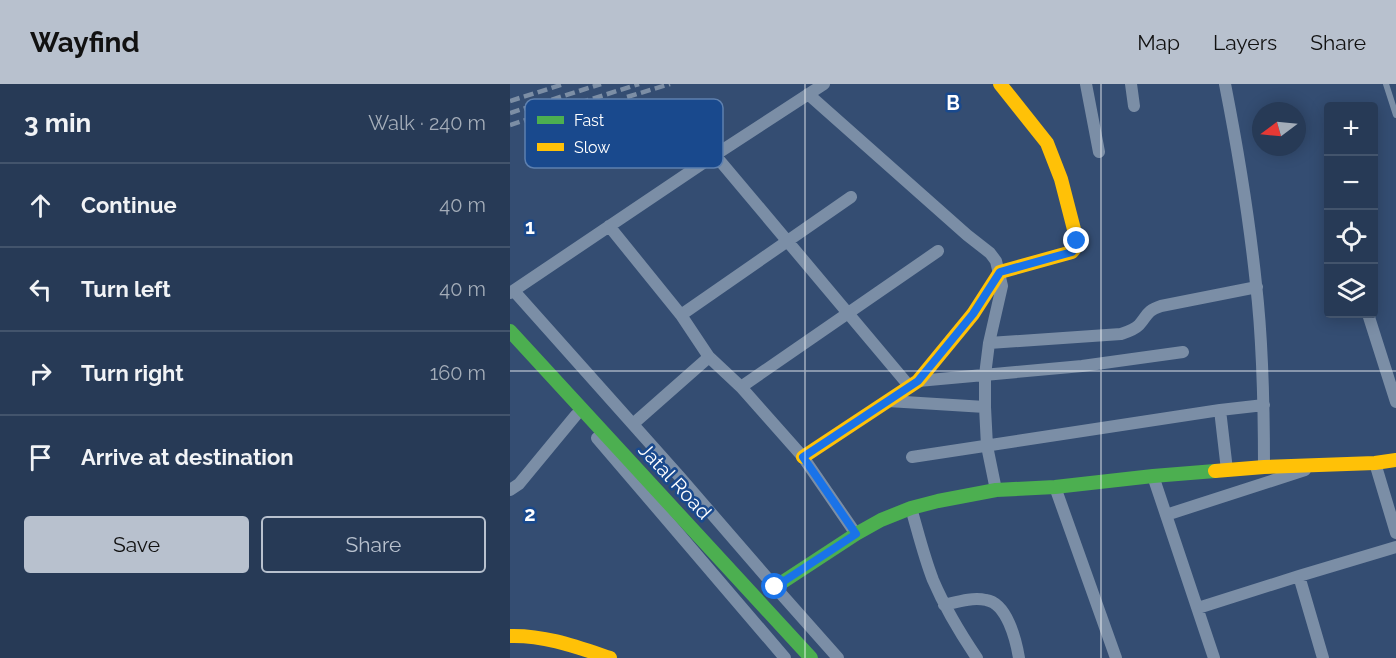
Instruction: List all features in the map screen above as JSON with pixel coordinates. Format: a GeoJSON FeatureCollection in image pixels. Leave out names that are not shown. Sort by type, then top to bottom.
{"type":"FeatureCollection","features":[{"type":"Feature","properties":{"kind":"street"},"geometry":{"type":"LineString","coordinates":[[723,150],[824,84]]}},
{"type":"Feature","properties":{"kind":"street"},"geometry":{"type":"LineString","coordinates":[[803,457],[914,384],[973,314],[1000,272],[1072,252],[1076,247],[1077,241],[1060,171],[1052,153],[1047,143],[1000,84]]}},
{"type":"Feature","properties":{"kind":"street"},"geometry":{"type":"LineString","coordinates":[[1086,84],[1099,152]]}},
{"type":"Feature","properties":{"kind":"street"},"geometry":{"type":"LineString","coordinates":[[1131,84],[1134,106]]}},
{"type":"Feature","properties":{"kind":"street"},"geometry":{"type":"LineString","coordinates":[[1225,84],[1237,144],[1257,287],[1264,405],[1264,467]]}},
{"type":"Feature","properties":{"kind":"street"},"geometry":{"type":"LineString","coordinates":[[808,94],[990,253],[996,261],[1002,286],[989,343],[984,406],[987,446],[996,490]]}},
{"type":"Feature","properties":{"kind":"street"},"geometry":{"type":"LineString","coordinates":[[723,164],[849,313],[914,384]]}},
{"type":"Feature","properties":{"kind":"street"},"geometry":{"type":"LineString","coordinates":[[696,168],[512,292],[633,424],[838,658]]}},
{"type":"Feature","properties":{"kind":"street"},"geometry":{"type":"LineString","coordinates":[[681,315],[851,197]]}},
{"type":"Feature","properties":{"kind":"street"},"geometry":{"type":"LineString","coordinates":[[609,226],[681,315],[710,357],[741,387],[803,457],[856,534]]}},
{"type":"Feature","properties":{"kind":"street"},"geometry":{"type":"LineString","coordinates":[[741,387],[938,251]]}},
{"type":"Feature","properties":{"kind":"street"},"geometry":{"type":"LineString","coordinates":[[989,343],[1121,334],[1138,326],[1145,315],[1161,306],[1257,287]]}},
{"type":"Feature","properties":{"kind":"street"},"geometry":{"type":"LineString","coordinates":[[1369,318],[1396,402]]}},
{"type":"Feature","properties":{"kind":"street","name":"Jatal Road"},"geometry":{"type":"LineString","coordinates":[[510,331],[811,658]]}},
{"type":"Feature","properties":{"kind":"street"},"geometry":{"type":"LineString","coordinates":[[510,342],[576,415],[785,658]]}},
{"type":"Feature","properties":{"kind":"street"},"geometry":{"type":"LineString","coordinates":[[914,384],[1082,366],[1183,352]]}},
{"type":"Feature","properties":{"kind":"street"},"geometry":{"type":"LineString","coordinates":[[633,424],[710,357]]}},
{"type":"Feature","properties":{"kind":"street"},"geometry":{"type":"LineString","coordinates":[[888,401],[984,406]]}},
{"type":"Feature","properties":{"kind":"street"},"geometry":{"type":"LineString","coordinates":[[912,457],[1264,405]]}},
{"type":"Feature","properties":{"kind":"street"},"geometry":{"type":"LineString","coordinates":[[1220,410],[1227,470]]}},
{"type":"Feature","properties":{"kind":"street"},"geometry":{"type":"LineString","coordinates":[[510,490],[519,484],[576,415]]}},
{"type":"Feature","properties":{"kind":"street"},"geometry":{"type":"LineString","coordinates":[[775,587],[881,520],[911,508],[938,501],[996,490],[1055,487],[1264,467],[1375,463],[1396,460]]}},
{"type":"Feature","properties":{"kind":"street"},"geometry":{"type":"LineString","coordinates":[[1375,463],[1396,533]]}},
{"type":"Feature","properties":{"kind":"street"},"geometry":{"type":"LineString","coordinates":[[1166,515],[1321,465]]}},
{"type":"Feature","properties":{"kind":"street"},"geometry":{"type":"LineString","coordinates":[[1153,476],[1214,658]]}},
{"type":"Feature","properties":{"kind":"street"},"geometry":{"type":"LineString","coordinates":[[1055,487],[1116,658]]}},
{"type":"Feature","properties":{"kind":"street"},"geometry":{"type":"LineString","coordinates":[[911,508],[932,578],[960,634],[977,658]]}},
{"type":"Feature","properties":{"kind":"street"},"geometry":{"type":"LineString","coordinates":[[1198,608],[1396,547]]}},
{"type":"Feature","properties":{"kind":"street"},"geometry":{"type":"LineString","coordinates":[[1299,576],[1323,658]]}},
{"type":"Feature","properties":{"kind":"street"},"geometry":{"type":"LineString","coordinates":[[944,605],[975,599],[988,600],[997,604],[1007,618],[1019,658]]}},
{"type":"Feature","properties":{"kind":"street"},"geometry":{"type":"LineString","coordinates":[[510,636],[557,642],[610,658]]}},
{"type":"Feature","properties":{"kind":"lane"},"geometry":{"type":"LineString","coordinates":[[1386,84],[1396,115]]}},
{"type":"Feature","properties":{"kind":"railway"},"geometry":{"type":"LineString","coordinates":[[510,101],[564,84]]}},
{"type":"Feature","properties":{"kind":"railway"},"geometry":{"type":"LineString","coordinates":[[554,99],[601,84]]}},
{"type":"Feature","properties":{"kind":"railway"},"geometry":{"type":"LineString","coordinates":[[592,99],[639,84]]}},
{"type":"Feature","properties":{"kind":"railway"},"geometry":{"type":"LineString","coordinates":[[627,97],[670,84]]}},
{"type":"Feature","properties":{"kind":"railway"},"geometry":{"type":"LineString","coordinates":[[510,113],[525,108]]}},
{"type":"Feature","properties":{"kind":"railway"},"geometry":{"type":"LineString","coordinates":[[510,125],[525,120]]}},
{"type":"Feature","properties":{"kind":"traffic: fast"},"geometry":{"type":"LineString","coordinates":[[510,331],[811,658]]}},
{"type":"Feature","properties":{"kind":"traffic: fast"},"geometry":{"type":"LineString","coordinates":[[775,587],[856,534],[881,520],[911,508],[996,490],[1055,487],[1215,471]]}},
{"type":"Feature","properties":{"kind":"traffic: slow"},"geometry":{"type":"LineString","coordinates":[[803,457],[918,381],[973,314],[1000,272],[1072,252],[1076,247],[1077,241],[1061,179],[1047,143],[1000,84]]}},
{"type":"Feature","properties":{"kind":"traffic: slow"},"geometry":{"type":"LineString","coordinates":[[1215,471],[1396,460]]}},
{"type":"Feature","properties":{"kind":"traffic: slow"},"geometry":{"type":"LineString","coordinates":[[510,636],[536,637],[610,658]]}},
{"type":"Feature","properties":{"kind":"route"},"geometry":{"type":"LineString","coordinates":[[775,587],[856,534],[803,457],[918,381],[973,314],[1000,272],[1072,252],[1077,241]]}}]}
